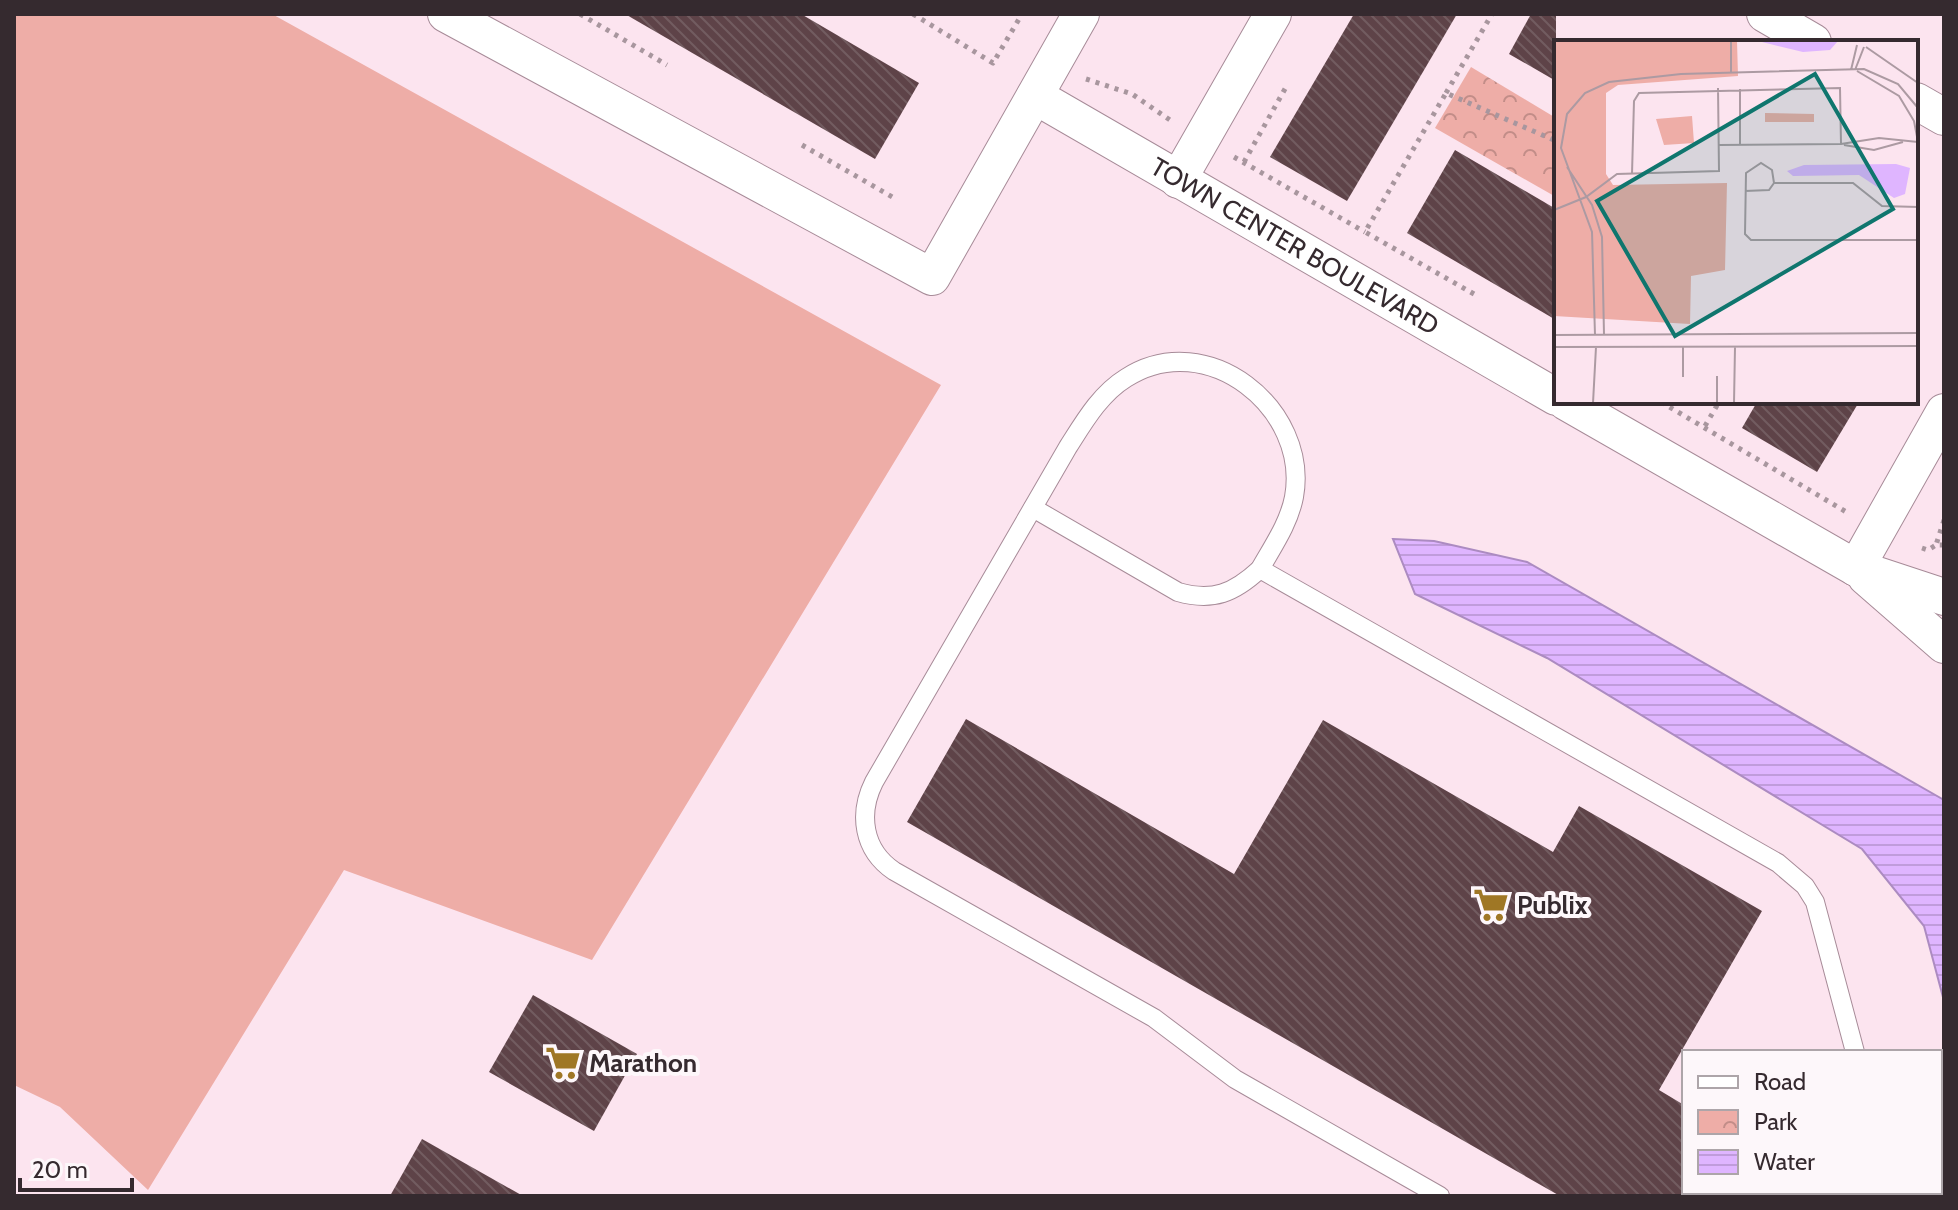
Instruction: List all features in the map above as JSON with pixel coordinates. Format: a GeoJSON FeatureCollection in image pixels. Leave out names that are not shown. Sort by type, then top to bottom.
{"type":"FeatureCollection","features":[{"type":"Feature","properties":{"kind":"street"},"geometry":{"type":"LineString","coordinates":[[446,14],[932,277],[1081,14]]}},
{"type":"Feature","properties":{"kind":"street"},"geometry":{"type":"LineString","coordinates":[[1178,180],[1273,14]]}},
{"type":"Feature","properties":{"kind":"street"},"geometry":{"type":"LineString","coordinates":[[1765,14],[1810,40]]}},
{"type":"Feature","properties":{"kind":"street","name":"TOWN CENTER BOULEVARD"},"geometry":{"type":"LineString","coordinates":[[1035,96],[1554,396]]}},
{"type":"Feature","properties":{"kind":"street"},"geometry":{"type":"LineString","coordinates":[[1918,102],[1944,117]]}},
{"type":"Feature","properties":{"kind":"street"},"geometry":{"type":"LineString","coordinates":[[1569,404],[1856,568],[1944,645]]}},
{"type":"Feature","properties":{"kind":"street"},"geometry":{"type":"LineString","coordinates":[[1856,568],[1944,412]]}},
{"type":"Feature","properties":{"kind":"street"},"geometry":{"type":"LineString","coordinates":[[1856,568],[1944,597]]}},
{"type":"Feature","properties":{"kind":"lane"},"geometry":{"type":"LineString","coordinates":[[1033,508],[1178,592],[1198,598],[1222,596],[1243,585],[1260,569],[1287,520],[1293,498],[1294,450],[1269,405],[1250,387],[1199,363],[1150,366],[1127,377],[1105,395],[1085,420],[1033,508],[866,797],[866,832],[873,849],[894,871],[1154,1018],[1235,1079],[1440,1196]]}},
{"type":"Feature","properties":{"kind":"lane"},"geometry":{"type":"LineString","coordinates":[[1260,569],[1791,874],[1815,902],[1854,1050]]}},
{"type":"Feature","properties":{"kind":"path"},"geometry":{"type":"LineString","coordinates":[[580,14],[667,65]]}},
{"type":"Feature","properties":{"kind":"path"},"geometry":{"type":"LineString","coordinates":[[913,14],[993,63],[1022,14]]}},
{"type":"Feature","properties":{"kind":"path"},"geometry":{"type":"LineString","coordinates":[[1474,294],[1365,232],[1492,14]]}},
{"type":"Feature","properties":{"kind":"path"},"geometry":{"type":"LineString","coordinates":[[1244,162],[1286,87]]}},
{"type":"Feature","properties":{"kind":"path"},"geometry":{"type":"LineString","coordinates":[[1446,93],[1554,140]]}},
{"type":"Feature","properties":{"kind":"path"},"geometry":{"type":"LineString","coordinates":[[802,145],[894,198]]}},
{"type":"Feature","properties":{"kind":"path"},"geometry":{"type":"LineString","coordinates":[[1665,404],[1878,529],[1928,550],[1944,545]]}},
{"type":"Feature","properties":{"kind":"path"},"geometry":{"type":"LineString","coordinates":[[1705,426],[1718,404]]}},
{"type":"Feature","properties":{"kind":"path"},"geometry":{"type":"LineString","coordinates":[[1936,545],[1944,520]]}},
{"type":"Feature","properties":{"kind":"green space"},"geometry":{"type":"Polygon","coordinates":[[[14,14],[272,14],[941,385],[592,960],[344,870],[148,1190],[60,1107],[14,1085],[14,14]]]}},
{"type":"Feature","properties":{"kind":"green space"},"geometry":{"type":"Polygon","coordinates":[[[1471,67],[1554,117],[1554,196],[1435,128],[1471,67]]]}},
{"type":"Feature","properties":{"kind":"water"},"geometry":{"type":"Polygon","coordinates":[[[1393,539],[1434,541],[1527,562],[1944,800],[1944,1001],[1924,926],[1862,849],[1547,658],[1415,594],[1393,539]]]}},
{"type":"Feature","properties":{"kind":"building"},"geometry":{"type":"Polygon","coordinates":[[[625,14],[801,14],[919,83],[875,159],[625,14]]]}},
{"type":"Feature","properties":{"kind":"building"},"geometry":{"type":"Polygon","coordinates":[[[1354,14],[1457,14],[1347,201],[1270,157],[1354,14]]]}},
{"type":"Feature","properties":{"kind":"building"},"geometry":{"type":"Polygon","coordinates":[[[1531,14],[1556,14],[1554,80],[1509,54],[1531,14]]]}},
{"type":"Feature","properties":{"kind":"building"},"geometry":{"type":"Polygon","coordinates":[[[1455,150],[1554,208],[1554,319],[1407,233],[1455,150]]]}},
{"type":"Feature","properties":{"kind":"building"},"geometry":{"type":"Polygon","coordinates":[[[1756,404],[1858,404],[1817,472],[1742,428],[1756,404]]]}},
{"type":"Feature","properties":{"kind":"building"},"geometry":{"type":"Polygon","coordinates":[[[966,719],[1234,874],[1323,720],[1553,852],[1579,806],[1762,911],[1659,1090],[1682,1104],[1684,1196],[1560,1196],[907,822],[966,719]]]}},
{"type":"Feature","properties":{"kind":"building","name":"Marathon"},"geometry":{"type":"Polygon","coordinates":[[[533,995],[637,1054],[594,1131],[489,1072],[533,995]]]}},
{"type":"Feature","properties":{"kind":"building"},"geometry":{"type":"Polygon","coordinates":[[[422,1139],[523,1196],[390,1196],[422,1139]]]}},
{"type":"Feature","properties":{"kind":"place","name":"Publix"},"geometry":{"type":"Point","coordinates":[1491,905]}},
{"type":"Feature","properties":{"kind":"place","name":"Marathon"},"geometry":{"type":"Point","coordinates":[563,1063]}}]}
